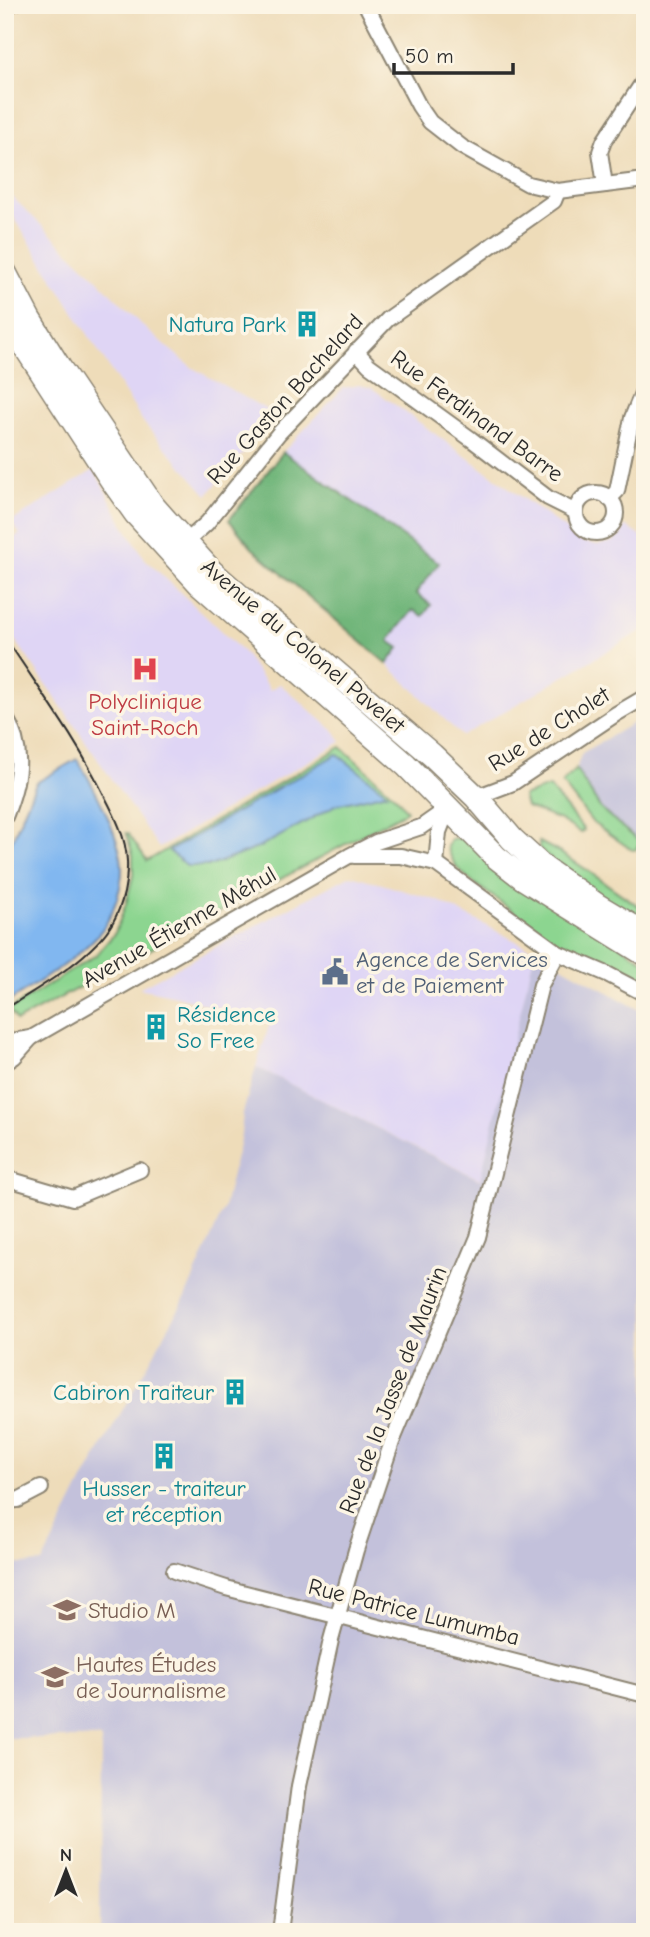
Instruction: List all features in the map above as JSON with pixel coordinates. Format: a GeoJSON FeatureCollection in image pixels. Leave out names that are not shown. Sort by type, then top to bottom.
{"type":"FeatureCollection","features":[{"type":"Feature","properties":{"kind":"main road","name":"Avenue du Colonel Pavelet"},"geometry":{"type":"LineString","coordinates":[[5,273],[29,319],[59,367],[153,506],[212,572],[251,606],[312,652],[432,755],[476,797],[512,839],[545,869],[598,906],[645,934]]}},
{"type":"Feature","properties":{"kind":"main road","name":"Avenue du Colonel Pavelet"},"geometry":{"type":"LineString","coordinates":[[5,316],[136,514],[216,600],[406,765],[496,857],[523,878],[645,954]]}},
{"type":"Feature","properties":{"kind":"main road"},"geometry":{"type":"LineString","coordinates":[[448,808],[476,797]]}},
{"type":"Feature","properties":{"kind":"street"},"geometry":{"type":"LineString","coordinates":[[366,5],[419,106],[430,122],[462,147],[527,184],[558,191],[645,180]]}},
{"type":"Feature","properties":{"kind":"street"},"geometry":{"type":"LineString","coordinates":[[605,185],[600,152],[604,141],[645,79]]}},
{"type":"Feature","properties":{"kind":"street","name":"Rue Gaston Bachelard"},"geometry":{"type":"LineString","coordinates":[[185,543],[207,523],[279,433],[388,319],[554,201],[558,191]]}},
{"type":"Feature","properties":{"kind":"street","name":"Rue Ferdinand Barre"},"geometry":{"type":"LineString","coordinates":[[356,351],[369,365],[548,498],[576,512]]}},
{"type":"Feature","properties":{"kind":"street"},"geometry":{"type":"LineString","coordinates":[[610,499],[617,491],[632,418],[645,386]]}},
{"type":"Feature","properties":{"kind":"street"},"geometry":{"type":"LineString","coordinates":[[598,493],[610,499],[615,508],[609,527],[601,532],[584,529],[576,512],[580,500],[598,493]]}},
{"type":"Feature","properties":{"kind":"street","name":"Rue de Cholet"},"geometry":{"type":"LineString","coordinates":[[476,797],[513,783],[645,697]]}},
{"type":"Feature","properties":{"kind":"street"},"geometry":{"type":"LineString","coordinates":[[5,716],[14,734],[19,767],[16,786],[9,799],[5,817]]}},
{"type":"Feature","properties":{"kind":"street"},"geometry":{"type":"LineString","coordinates":[[448,808],[439,832],[436,864],[558,953],[645,994]]}},
{"type":"Feature","properties":{"kind":"street","name":"Avenue Étienne Méhul"},"geometry":{"type":"LineString","coordinates":[[5,1063],[31,1038],[349,856],[376,842],[421,827],[448,808]]}},
{"type":"Feature","properties":{"kind":"street","name":"Avenue Étienne Méhul"},"geometry":{"type":"LineString","coordinates":[[349,856],[401,856],[436,864]]}},
{"type":"Feature","properties":{"kind":"street","name":"Rue de la Jasse de Maurin"},"geometry":{"type":"LineString","coordinates":[[280,1932],[299,1786],[331,1640],[356,1550],[392,1442],[478,1237],[541,985],[558,953]]}},
{"type":"Feature","properties":{"kind":"street","name":"Avenue Étienne Méhul"},"geometry":{"type":"LineString","coordinates":[[5,1042],[31,1038]]}},
{"type":"Feature","properties":{"kind":"street"},"geometry":{"type":"LineString","coordinates":[[5,1178],[74,1198],[140,1170]]}},
{"type":"Feature","properties":{"kind":"street"},"geometry":{"type":"LineString","coordinates":[[5,1501],[18,1500],[41,1488]]}},
{"type":"Feature","properties":{"kind":"street","name":"Rue Patrice Lumumba"},"geometry":{"type":"LineString","coordinates":[[174,1571],[226,1588],[645,1695]]}},
{"type":"Feature","properties":{"kind":"shaded area"},"geometry":{"type":"Polygon","coordinates":[[[5,190],[148,331],[191,367],[276,415],[207,495],[144,423],[5,203],[5,190]]]}},
{"type":"Feature","properties":{"kind":"shaded area"},"geometry":{"type":"Polygon","coordinates":[[[359,385],[372,388],[583,542],[598,545],[611,542],[619,537],[626,526],[645,539],[645,629],[462,736],[387,664],[399,648],[389,641],[413,609],[431,604],[416,593],[438,563],[283,452],[343,388],[359,385]]]}},
{"type":"Feature","properties":{"kind":"shaded area","name":"Polyclinique Saint-Roch"},"geometry":{"type":"Polygon","coordinates":[[[94,470],[144,558],[244,653],[270,690],[280,684],[335,732],[341,742],[159,848],[5,625],[5,544],[20,534],[11,522],[94,470]]]}},
{"type":"Feature","properties":{"kind":"shaded area"},"geometry":{"type":"Polygon","coordinates":[[[645,716],[645,847],[601,809],[576,769],[582,753],[645,716]]]}},
{"type":"Feature","properties":{"kind":"shaded area"},"geometry":{"type":"Polygon","coordinates":[[[351,875],[439,901],[535,951],[481,1180],[256,1067],[270,1023],[139,988],[351,875]]]}},
{"type":"Feature","properties":{"kind":"shaded area"},"geometry":{"type":"Polygon","coordinates":[[[535,951],[645,1013],[645,1932],[135,1932],[100,1928],[101,1738],[5,1738],[5,1565],[42,1563],[85,1477],[184,1300],[224,1208],[241,1135],[243,1113],[256,1067],[480,1180],[535,951]]]}},
{"type":"Feature","properties":{"kind":"green space"},"geometry":{"type":"Polygon","coordinates":[[[283,452],[439,563],[416,593],[431,605],[423,616],[413,610],[394,633],[389,641],[399,648],[387,664],[252,548],[229,520],[283,452]]]}},
{"type":"Feature","properties":{"kind":"green space"},"geometry":{"type":"Polygon","coordinates":[[[341,747],[397,798],[407,811],[17,1021],[9,1010],[96,955],[115,933],[133,876],[133,855],[126,833],[147,861],[341,747]]]}},
{"type":"Feature","properties":{"kind":"green space"},"geometry":{"type":"Polygon","coordinates":[[[576,769],[601,809],[640,842],[637,849],[632,850],[593,823],[562,783],[576,769]]]}},
{"type":"Feature","properties":{"kind":"green space"},"geometry":{"type":"Polygon","coordinates":[[[549,787],[584,830],[581,833],[560,820],[526,807],[523,796],[549,787]]]}},
{"type":"Feature","properties":{"kind":"green space"},"geometry":{"type":"Polygon","coordinates":[[[451,839],[464,839],[645,962],[645,979],[639,984],[562,946],[471,881],[456,867],[448,851],[447,846],[451,839]]]}},
{"type":"Feature","properties":{"kind":"green space"},"geometry":{"type":"Polygon","coordinates":[[[539,842],[567,857],[645,910],[645,924],[569,875],[539,849],[539,842]]]}},
{"type":"Feature","properties":{"kind":"water"},"geometry":{"type":"Polygon","coordinates":[[[337,754],[387,793],[336,805],[260,847],[210,866],[187,866],[169,851],[337,754]]]}},
{"type":"Feature","properties":{"kind":"water"},"geometry":{"type":"Polygon","coordinates":[[[77,759],[103,806],[118,845],[122,877],[117,899],[108,920],[86,947],[53,973],[5,1004],[5,857],[36,783],[77,759]]]}},
{"type":"Feature","properties":{"kind":"tram line"},"geometry":{"type":"LineString","coordinates":[[5,14],[32,5]]}},
{"type":"Feature","properties":{"kind":"tram line"},"geometry":{"type":"LineString","coordinates":[[5,637],[70,735],[112,811],[125,844],[127,869],[120,908],[104,935],[64,971],[5,1009]]}},
{"type":"Feature","properties":{"kind":"place","name":"Natura Park"},"geometry":{"type":"Point","coordinates":[307,324]}},
{"type":"Feature","properties":{"kind":"place","name":"Polyclinique Saint-Roch"},"geometry":{"type":"Point","coordinates":[145,669]}},
{"type":"Feature","properties":{"kind":"place","name":"Agence de Services et de Paiement"},"geometry":{"type":"Point","coordinates":[335,972]}},
{"type":"Feature","properties":{"kind":"place","name":"Résidence So Free"},"geometry":{"type":"Point","coordinates":[156,1027]}},
{"type":"Feature","properties":{"kind":"place","name":"Cabiron Traiteur"},"geometry":{"type":"Point","coordinates":[235,1392]}},
{"type":"Feature","properties":{"kind":"place","name":"Husser - traiteur et réception"},"geometry":{"type":"Point","coordinates":[164,1456]}},
{"type":"Feature","properties":{"kind":"place","name":"Studio M"},"geometry":{"type":"Point","coordinates":[67,1610]}},
{"type":"Feature","properties":{"kind":"place","name":"Hautes Études de Journalisme"},"geometry":{"type":"Point","coordinates":[55,1677]}}]}
